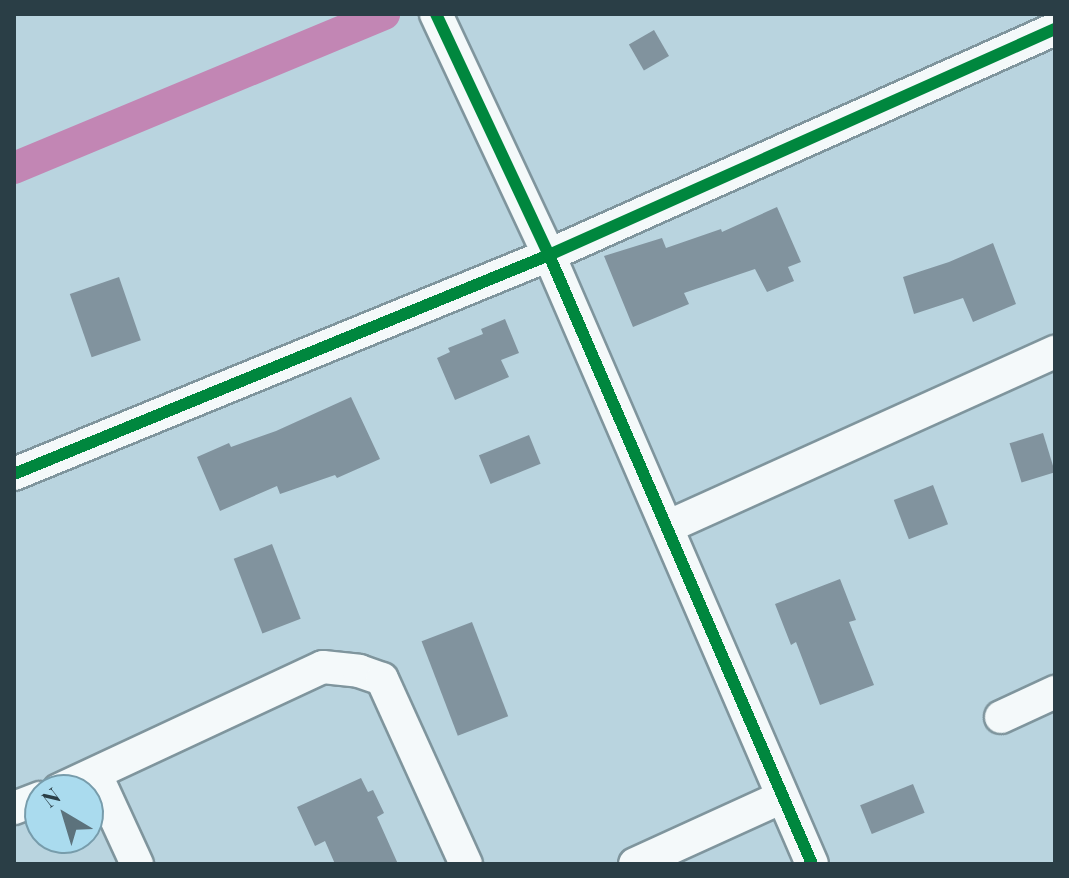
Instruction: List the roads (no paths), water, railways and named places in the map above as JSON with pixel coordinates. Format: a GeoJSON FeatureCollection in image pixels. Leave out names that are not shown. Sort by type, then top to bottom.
{"type":"FeatureCollection","features":[{"type":"Feature","properties":{"kind":"street"},"geometry":{"type":"LineString","coordinates":[[436,14],[549,255],[812,864]]}},
{"type":"Feature","properties":{"kind":"street"},"geometry":{"type":"LineString","coordinates":[[14,474],[549,255],[1055,29]]}},
{"type":"Feature","properties":{"kind":"street"},"geometry":{"type":"LineString","coordinates":[[667,527],[1055,352]]}},
{"type":"Feature","properties":{"kind":"street"},"geometry":{"type":"LineString","coordinates":[[98,774],[277,685],[323,667],[359,671],[382,679],[466,864]]}},
{"type":"Feature","properties":{"kind":"street"},"geometry":{"type":"LineString","coordinates":[[1001,717],[1055,692]]}},
{"type":"Feature","properties":{"kind":"street"},"geometry":{"type":"LineString","coordinates":[[104,792],[137,864]]}},
{"type":"Feature","properties":{"kind":"street"},"geometry":{"type":"LineString","coordinates":[[635,864],[782,797]]}},
{"type":"Feature","properties":{"kind":"waterway"},"geometry":{"type":"LineString","coordinates":[[14,168],[384,14]]}}]}
